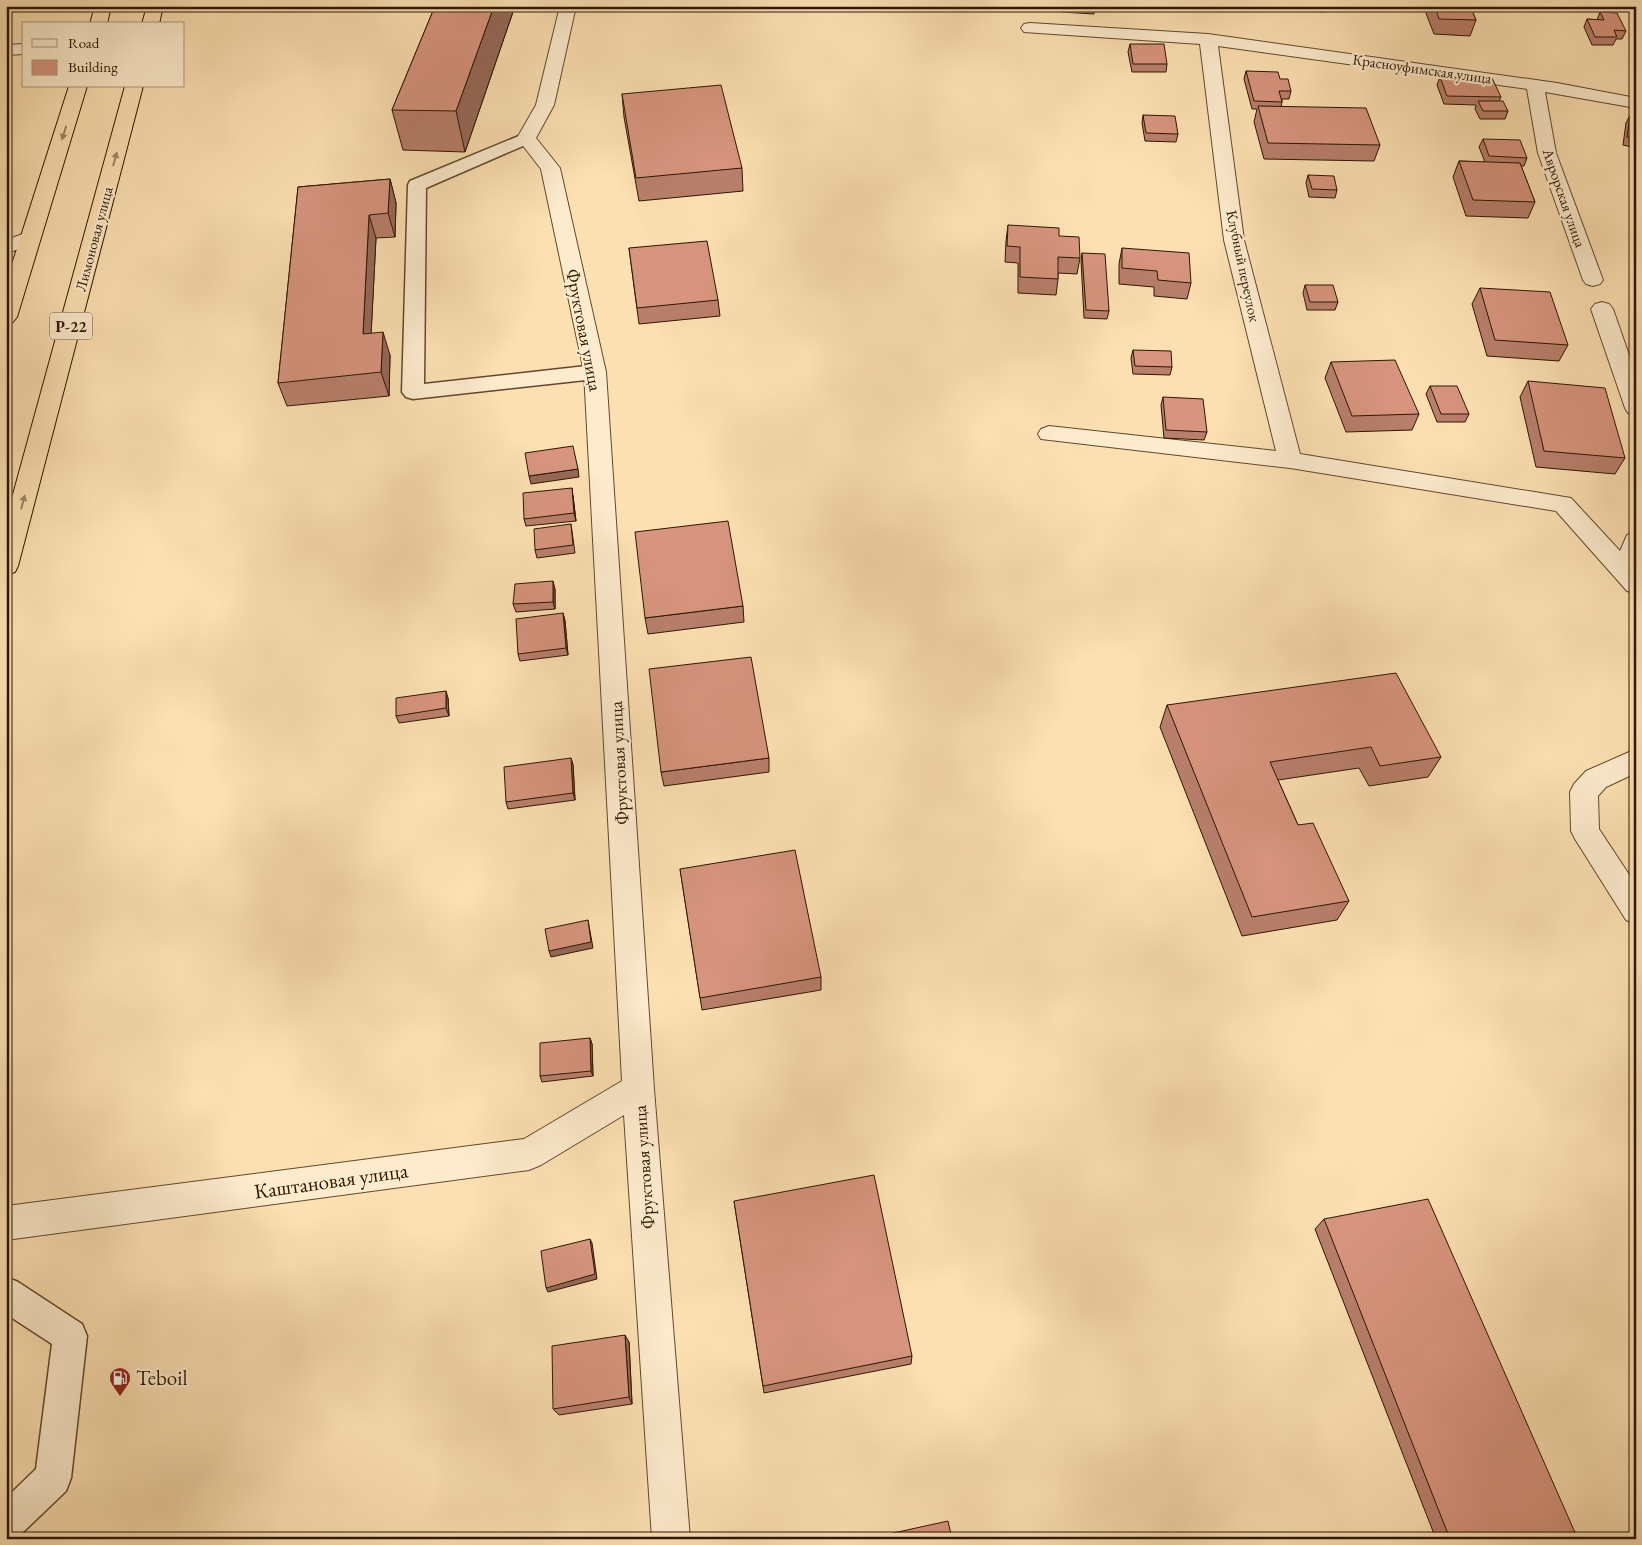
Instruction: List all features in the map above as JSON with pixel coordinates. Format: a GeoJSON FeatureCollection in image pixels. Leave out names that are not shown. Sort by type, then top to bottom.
{"type":"FeatureCollection","features":[{"type":"Feature","properties":{"kind":"highway"},"geometry":{"type":"LineString","coordinates":[[99,22],[103,6]]}},
{"type":"Feature","properties":{"kind":"highway"},"geometry":{"type":"LineString","coordinates":[[151,22],[155,6]]}},
{"type":"Feature","properties":{"kind":"highway"},"geometry":{"type":"LineString","coordinates":[[6,317],[77,88]]}},
{"type":"Feature","properties":{"kind":"highway","name":"Лимоновая улица"},"geometry":{"type":"LineString","coordinates":[[6,566],[133,88]]}},
{"type":"Feature","properties":{"kind":"street"},"geometry":{"type":"LineString","coordinates":[[526,138],[545,106],[568,6]]}},
{"type":"Feature","properties":{"kind":"street","name":"Красноуфимская улица"},"geometry":{"type":"LineString","coordinates":[[1030,28],[1208,39],[1535,85],[1636,103]]}},
{"type":"Feature","properties":{"kind":"street","name":"Клубный переулок"},"geometry":{"type":"LineString","coordinates":[[1208,39],[1234,240],[1290,460]]}},
{"type":"Feature","properties":{"kind":"street"},"geometry":{"type":"LineString","coordinates":[[6,50],[22,49]]}},
{"type":"Feature","properties":{"kind":"street","name":"Аврорская улица"},"geometry":{"type":"LineString","coordinates":[[1535,85],[1547,153],[1593,280]]}},
{"type":"Feature","properties":{"kind":"street","name":"Фруктовая улица"},"geometry":{"type":"LineString","coordinates":[[526,138],[550,168],[595,372],[638,1089],[671,1539]]}},
{"type":"Feature","properties":{"kind":"street"},"geometry":{"type":"LineString","coordinates":[[6,248],[31,237]]}},
{"type":"Feature","properties":{"kind":"street"},"geometry":{"type":"LineString","coordinates":[[1602,309],[1636,408]]}},
{"type":"Feature","properties":{"kind":"street"},"geometry":{"type":"LineString","coordinates":[[1049,434],[1290,460],[1563,504],[1630,578]]}},
{"type":"Feature","properties":{"kind":"street"},"geometry":{"type":"LineString","coordinates":[[1630,578],[1636,541]]}},
{"type":"Feature","properties":{"kind":"street"},"geometry":{"type":"LineString","coordinates":[[1636,760],[1596,779],[1584,792],[1585,831],[1636,911]]}},
{"type":"Feature","properties":{"kind":"street","name":"Каштановая улица"},"geometry":{"type":"LineString","coordinates":[[6,1223],[529,1154],[638,1089]]}},
{"type":"Feature","properties":{"kind":"lane"},"geometry":{"type":"LineString","coordinates":[[526,138],[417,185],[413,392],[595,372]]}},
{"type":"Feature","properties":{"kind":"lane"},"geometry":{"type":"LineString","coordinates":[[6,1294],[70,1336],[53,1478],[6,1524]]}},
{"type":"Feature","properties":{"kind":"building"},"geometry":{"type":"Polygon","coordinates":[[[435,6],[494,6],[456,111],[392,110],[435,6]]]}},
{"type":"Feature","properties":{"kind":"building"},"geometry":{"type":"Polygon","coordinates":[[[1435,6],[1470,6],[1476,20],[1439,19],[1435,6]]]}},
{"type":"Feature","properties":{"kind":"building"},"geometry":{"type":"Polygon","coordinates":[[[1600,12],[1617,13],[1626,31],[1614,30],[1617,37],[1595,37],[1587,19],[1604,20],[1600,12]]]}},
{"type":"Feature","properties":{"kind":"building"},"geometry":{"type":"Polygon","coordinates":[[[1130,44],[1164,44],[1167,64],[1133,64],[1130,44]]]}},
{"type":"Feature","properties":{"kind":"building"},"geometry":{"type":"Polygon","coordinates":[[[1246,71],[1278,72],[1280,79],[1288,79],[1291,91],[1279,91],[1282,102],[1254,101],[1246,71]]]}},
{"type":"Feature","properties":{"kind":"building"},"geometry":{"type":"Polygon","coordinates":[[[1440,77],[1492,78],[1501,97],[1447,96],[1440,77]]]}},
{"type":"Feature","properties":{"kind":"building"},"geometry":{"type":"Polygon","coordinates":[[[721,85],[742,168],[636,178],[622,94],[721,85]]]}},
{"type":"Feature","properties":{"kind":"building"},"geometry":{"type":"Polygon","coordinates":[[[1478,101],[1503,101],[1508,111],[1483,111],[1478,101]]]}},
{"type":"Feature","properties":{"kind":"building"},"geometry":{"type":"Polygon","coordinates":[[[1258,106],[1366,108],[1380,145],[1268,143],[1258,106]]]}},
{"type":"Feature","properties":{"kind":"building"},"geometry":{"type":"Polygon","coordinates":[[[1143,115],[1175,116],[1178,134],[1146,133],[1143,115]]]}},
{"type":"Feature","properties":{"kind":"building"},"geometry":{"type":"Polygon","coordinates":[[[1630,115],[1636,116],[1636,139],[1627,137],[1630,115]]]}},
{"type":"Feature","properties":{"kind":"building"},"geometry":{"type":"Polygon","coordinates":[[[1483,139],[1520,140],[1527,158],[1489,156],[1483,139]]]}},
{"type":"Feature","properties":{"kind":"building"},"geometry":{"type":"Polygon","coordinates":[[[1459,161],[1520,163],[1535,202],[1473,200],[1459,161]]]}},
{"type":"Feature","properties":{"kind":"building"},"geometry":{"type":"Polygon","coordinates":[[[1308,175],[1334,176],[1337,190],[1312,189],[1308,175]]]}},
{"type":"Feature","properties":{"kind":"building"},"geometry":{"type":"Polygon","coordinates":[[[390,179],[388,213],[369,215],[363,334],[383,332],[381,372],[278,383],[298,187],[390,179]]]}},
{"type":"Feature","properties":{"kind":"building"},"geometry":{"type":"Polygon","coordinates":[[[1008,225],[1059,228],[1059,236],[1079,237],[1080,258],[1058,257],[1058,279],[1020,277],[1020,247],[1007,246],[1008,225]]]}},
{"type":"Feature","properties":{"kind":"building"},"geometry":{"type":"Polygon","coordinates":[[[707,241],[718,300],[637,308],[629,248],[707,241]]]}},
{"type":"Feature","properties":{"kind":"building"},"geometry":{"type":"Polygon","coordinates":[[[1122,248],[1189,253],[1191,283],[1158,280],[1157,271],[1122,268],[1122,248]]]}},
{"type":"Feature","properties":{"kind":"building"},"geometry":{"type":"Polygon","coordinates":[[[1082,253],[1105,254],[1109,311],[1086,310],[1082,253]]]}},
{"type":"Feature","properties":{"kind":"building"},"geometry":{"type":"Polygon","coordinates":[[[1305,285],[1333,285],[1338,302],[1310,302],[1305,285]]]}},
{"type":"Feature","properties":{"kind":"building"},"geometry":{"type":"Polygon","coordinates":[[[1480,288],[1550,292],[1568,345],[1495,340],[1480,288]]]}},
{"type":"Feature","properties":{"kind":"building"},"geometry":{"type":"Polygon","coordinates":[[[1133,350],[1171,351],[1172,367],[1135,366],[1133,350]]]}},
{"type":"Feature","properties":{"kind":"building"},"geometry":{"type":"Polygon","coordinates":[[[1395,360],[1419,414],[1352,416],[1331,362],[1395,360]]]}},
{"type":"Feature","properties":{"kind":"building"},"geometry":{"type":"Polygon","coordinates":[[[1528,381],[1605,388],[1625,458],[1544,451],[1528,381]]]}},
{"type":"Feature","properties":{"kind":"building"},"geometry":{"type":"Polygon","coordinates":[[[1430,386],[1457,386],[1469,414],[1441,414],[1430,386]]]}},
{"type":"Feature","properties":{"kind":"building"},"geometry":{"type":"Polygon","coordinates":[[[1163,397],[1203,399],[1207,432],[1166,430],[1163,397]]]}},
{"type":"Feature","properties":{"kind":"building"},"geometry":{"type":"Polygon","coordinates":[[[573,446],[578,469],[529,476],[525,453],[573,446]]]}},
{"type":"Feature","properties":{"kind":"building"},"geometry":{"type":"Polygon","coordinates":[[[572,488],[574,513],[524,519],[523,493],[572,488]]]}},
{"type":"Feature","properties":{"kind":"building"},"geometry":{"type":"Polygon","coordinates":[[[728,521],[743,606],[645,618],[635,532],[728,521]]]}},
{"type":"Feature","properties":{"kind":"building"},"geometry":{"type":"Polygon","coordinates":[[[571,524],[573,545],[535,550],[534,529],[571,524]]]}},
{"type":"Feature","properties":{"kind":"building"},"geometry":{"type":"Polygon","coordinates":[[[553,581],[553,602],[513,604],[515,584],[553,581]]]}},
{"type":"Feature","properties":{"kind":"building"},"geometry":{"type":"Polygon","coordinates":[[[563,613],[566,648],[518,654],[516,619],[563,613]]]}},
{"type":"Feature","properties":{"kind":"building"},"geometry":{"type":"Polygon","coordinates":[[[751,657],[769,758],[661,772],[649,669],[751,657]]]}},
{"type":"Feature","properties":{"kind":"building"},"geometry":{"type":"Polygon","coordinates":[[[1396,673],[1441,757],[1380,766],[1371,747],[1270,762],[1298,825],[1313,823],[1349,901],[1252,917],[1167,705],[1396,673]]]}},
{"type":"Feature","properties":{"kind":"building"},"geometry":{"type":"Polygon","coordinates":[[[446,691],[446,708],[396,716],[396,698],[446,691]]]}},
{"type":"Feature","properties":{"kind":"building"},"geometry":{"type":"Polygon","coordinates":[[[571,758],[573,793],[506,802],[504,767],[571,758]]]}},
{"type":"Feature","properties":{"kind":"building"},"geometry":{"type":"Polygon","coordinates":[[[795,850],[821,977],[700,998],[680,869],[795,850]]]}},
{"type":"Feature","properties":{"kind":"building"},"geometry":{"type":"Polygon","coordinates":[[[588,920],[591,942],[549,951],[545,929],[588,920]]]}},
{"type":"Feature","properties":{"kind":"building"},"geometry":{"type":"Polygon","coordinates":[[[590,1038],[591,1071],[540,1076],[540,1043],[590,1038]]]}},
{"type":"Feature","properties":{"kind":"building"},"geometry":{"type":"Polygon","coordinates":[[[874,1175],[912,1356],[763,1386],[734,1201],[874,1175]]]}},
{"type":"Feature","properties":{"kind":"building"},"geometry":{"type":"Polygon","coordinates":[[[1428,1199],[1577,1537],[1570,1539],[1450,1539],[1324,1219],[1428,1199]]]}},
{"type":"Feature","properties":{"kind":"building"},"geometry":{"type":"Polygon","coordinates":[[[590,1239],[595,1274],[546,1288],[541,1251],[590,1239]]]}},
{"type":"Feature","properties":{"kind":"building"},"geometry":{"type":"Polygon","coordinates":[[[625,1335],[629,1397],[553,1409],[552,1346],[625,1335]]]}},
{"type":"Feature","properties":{"kind":"building"},"geometry":{"type":"Polygon","coordinates":[[[948,1521],[952,1539],[866,1539],[948,1521]]]}},
{"type":"Feature","properties":{"kind":"place","name":"Teboil"},"geometry":{"type":"Point","coordinates":[120,1397]}}]}
